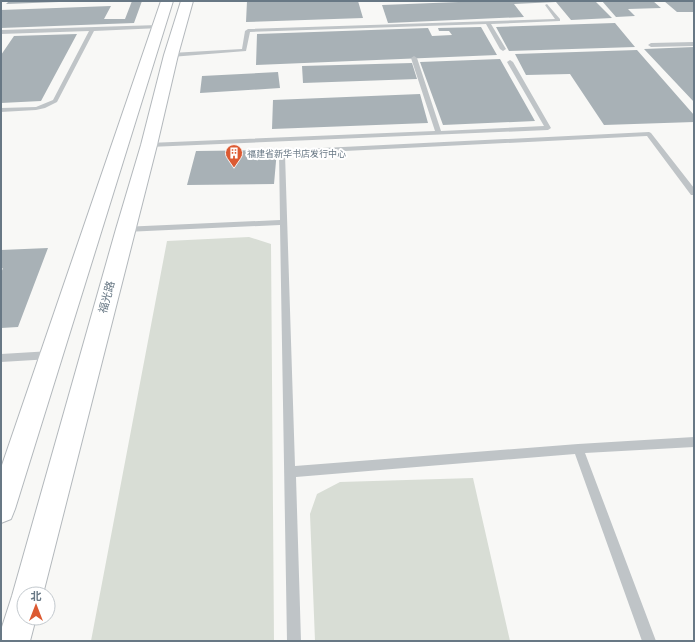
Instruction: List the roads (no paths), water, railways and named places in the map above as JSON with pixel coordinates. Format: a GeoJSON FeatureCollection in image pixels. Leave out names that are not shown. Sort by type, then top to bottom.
{"type":"FeatureCollection","features":[{"type":"Feature","properties":{"kind":"main road"},"geometry":{"type":"LineString","coordinates":[[1,509],[50,355],[167,1]]}},
{"type":"Feature","properties":{"kind":"main road","name":"福光路"},"geometry":{"type":"LineString","coordinates":[[29,586],[124,229],[149,145],[171,55],[187,1]]}},
{"type":"Feature","properties":{"kind":"main road"},"geometry":{"type":"LineString","coordinates":[[14,641],[18,626]]}},
{"type":"Feature","properties":{"kind":"lane"},"geometry":{"type":"LineString","coordinates":[[171,55],[244,50],[248,31],[558,20],[547,5]]}},
{"type":"Feature","properties":{"kind":"lane"},"geometry":{"type":"LineString","coordinates":[[486,22],[503,49]]}},
{"type":"Feature","properties":{"kind":"lane"},"geometry":{"type":"LineString","coordinates":[[1,32],[158,27]]}},
{"type":"Feature","properties":{"kind":"lane"},"geometry":{"type":"LineString","coordinates":[[1,110],[38,108],[55,101],[92,29]]}},
{"type":"Feature","properties":{"kind":"lane"},"geometry":{"type":"LineString","coordinates":[[651,46],[694,44]]}},
{"type":"Feature","properties":{"kind":"lane"},"geometry":{"type":"LineString","coordinates":[[414,58],[439,133]]}},
{"type":"Feature","properties":{"kind":"lane"},"geometry":{"type":"LineString","coordinates":[[149,145],[548,128],[510,62]]}},
{"type":"Feature","properties":{"kind":"lane"},"geometry":{"type":"LineString","coordinates":[[294,641],[282,152],[649,134],[694,193]]}},
{"type":"Feature","properties":{"kind":"lane"},"geometry":{"type":"LineString","coordinates":[[124,229],[283,222]]}},
{"type":"Feature","properties":{"kind":"lane"},"geometry":{"type":"LineString","coordinates":[[1,358],[50,355]]}},
{"type":"Feature","properties":{"kind":"lane"},"geometry":{"type":"LineString","coordinates":[[290,472],[578,449],[694,442]]}},
{"type":"Feature","properties":{"kind":"lane"},"geometry":{"type":"LineString","coordinates":[[578,449],[649,641]]}},
{"type":"Feature","properties":{"kind":"place","name":"福建省新华书店发行中心"},"geometry":{"type":"Point","coordinates":[234,168]}}]}
